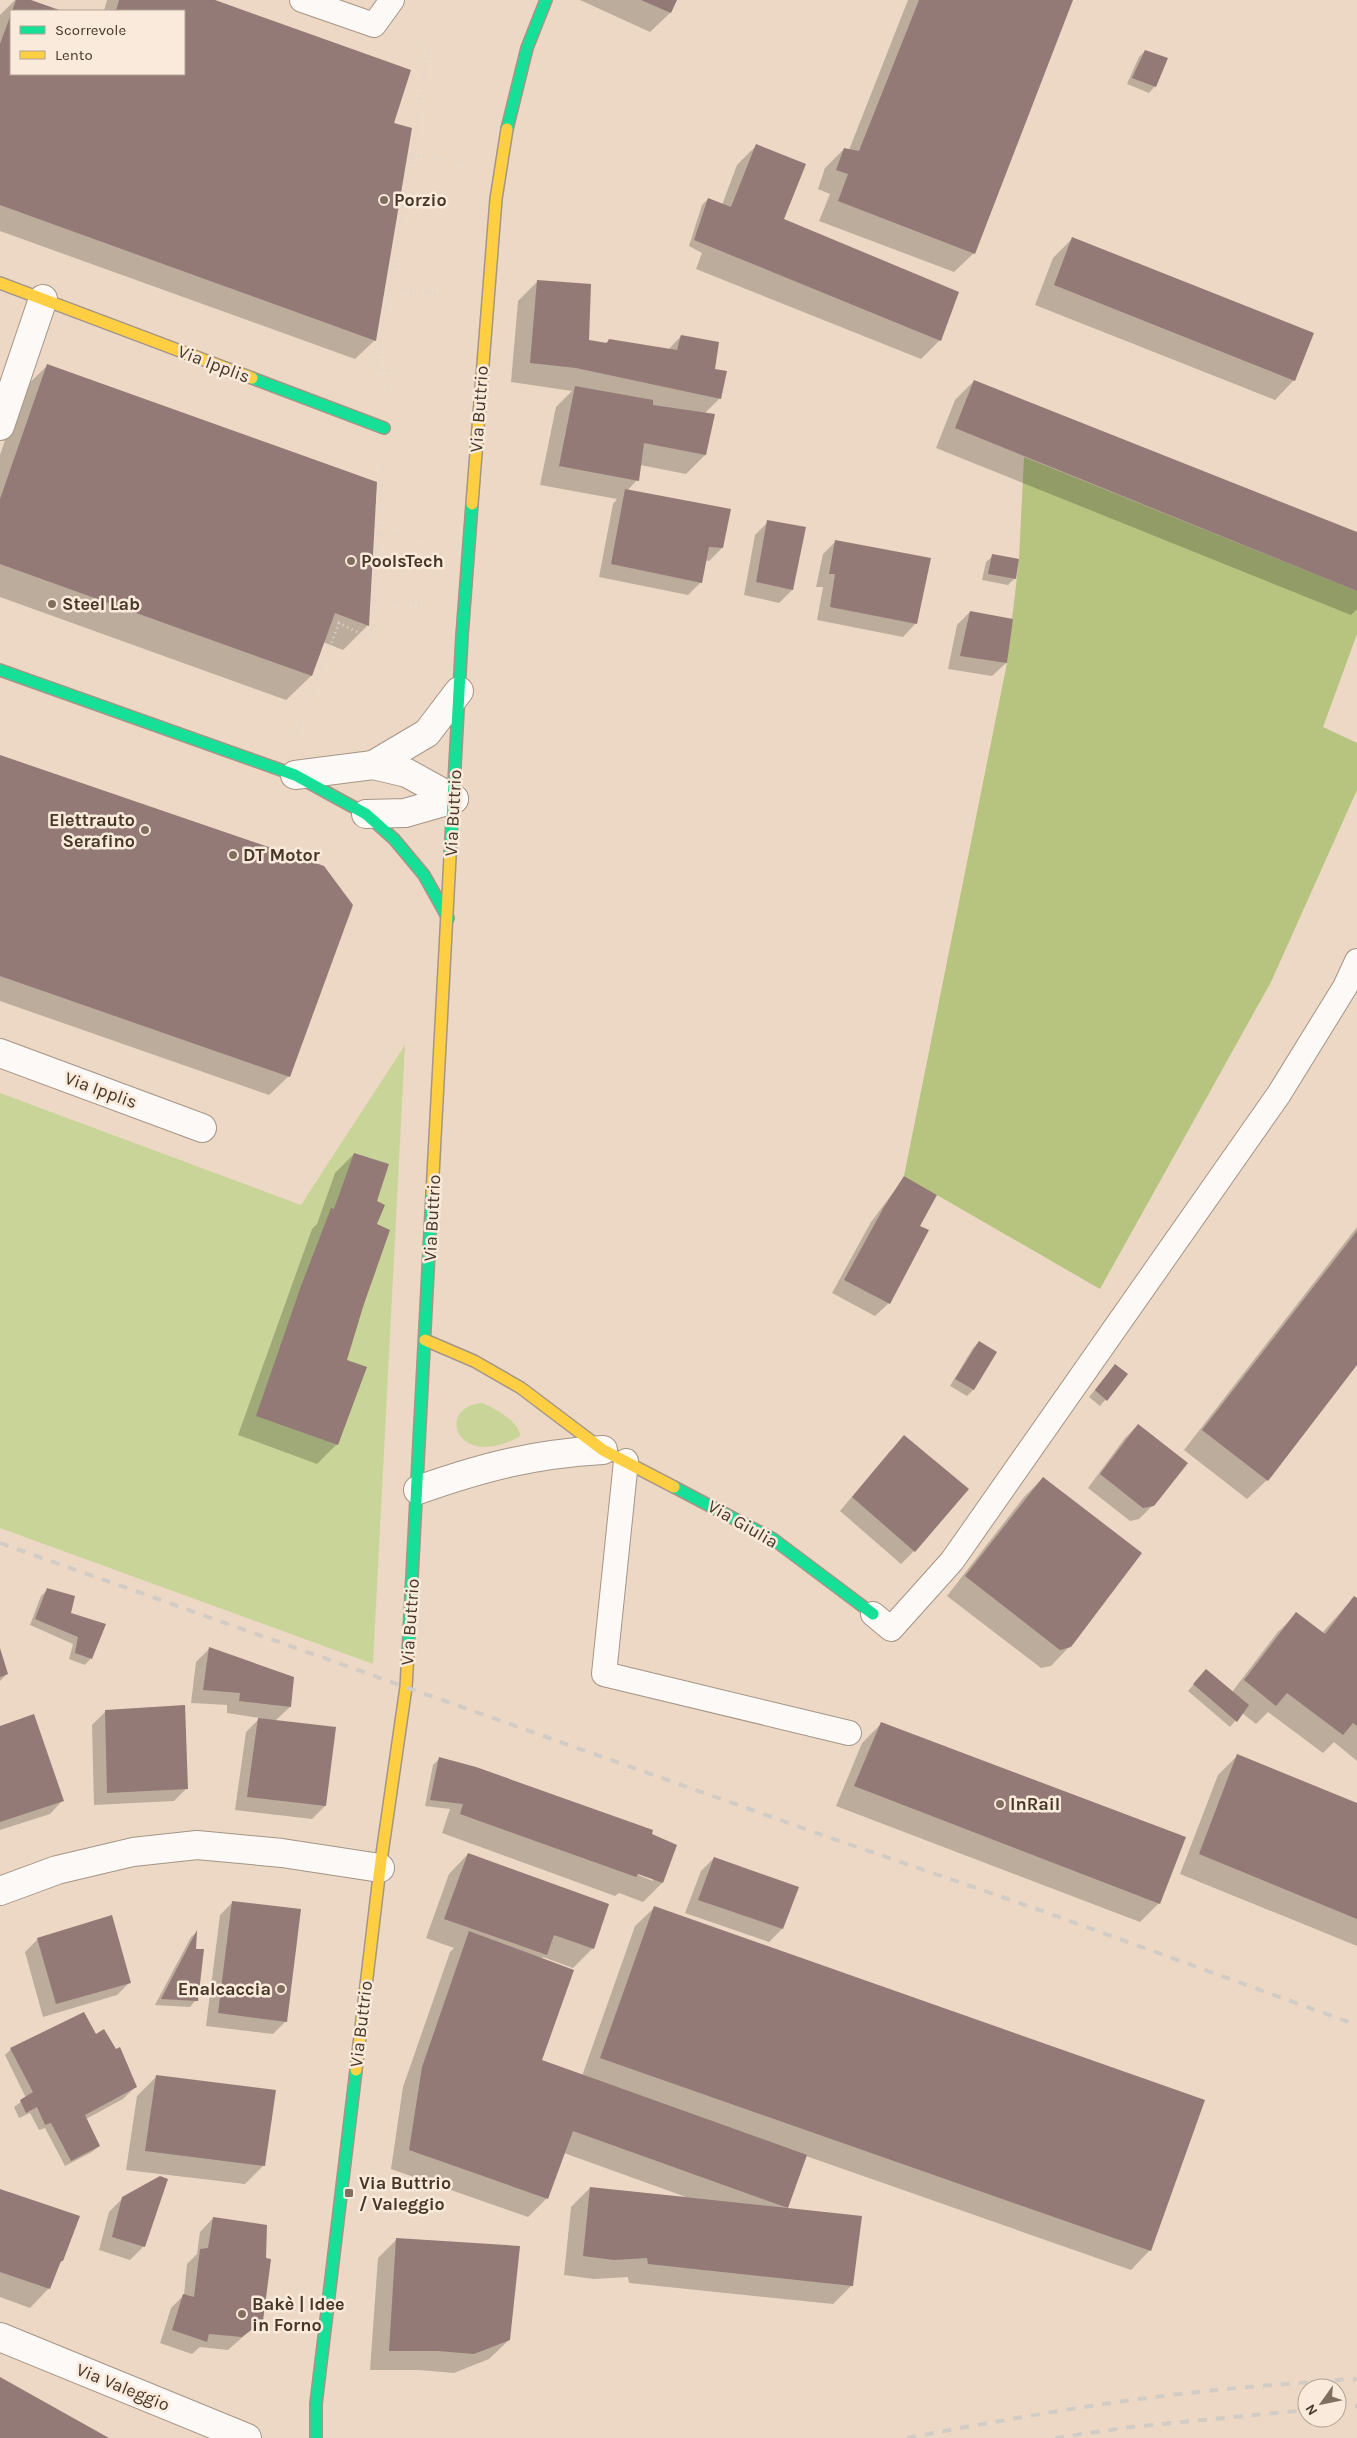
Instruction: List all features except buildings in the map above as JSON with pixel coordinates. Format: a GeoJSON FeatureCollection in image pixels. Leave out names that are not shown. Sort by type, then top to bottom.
{"type":"FeatureCollection","features":[{"type":"Feature","properties":{"kind":"street","name":"Via Buttrio"},"geometry":{"type":"LineString","coordinates":[[316,2438],[316,2404],[380,1868],[406,1687],[418,1490],[459,691],[496,199],[506,134],[541,2]]}},
{"type":"Feature","properties":{"kind":"street","name":"Via Ipplis"},"geometry":{"type":"LineString","coordinates":[[0,283],[384,428]]}},
{"type":"Feature","properties":{"kind":"street"},"geometry":{"type":"LineString","coordinates":[[0,426],[43,300]]}},
{"type":"Feature","properties":{"kind":"street"},"geometry":{"type":"LineString","coordinates":[[0,670],[295,775],[366,814],[394,839],[424,875],[448,918]]}},
{"type":"Feature","properties":{"kind":"street"},"geometry":{"type":"LineString","coordinates":[[373,765],[427,733],[459,691]]}},
{"type":"Feature","properties":{"kind":"street"},"geometry":{"type":"LineString","coordinates":[[295,775],[373,765],[406,773],[454,799]]}},
{"type":"Feature","properties":{"kind":"street"},"geometry":{"type":"LineString","coordinates":[[366,814],[405,813],[454,799]]}},
{"type":"Feature","properties":{"kind":"street","name":"Via Ipplis"},"geometry":{"type":"LineString","coordinates":[[0,1053],[202,1128]]}},
{"type":"Feature","properties":{"kind":"street","name":"Via Giulia"},"geometry":{"type":"LineString","coordinates":[[425,1340],[474,1361],[521,1388],[614,1455],[773,1539],[873,1614]]}},
{"type":"Feature","properties":{"kind":"street"},"geometry":{"type":"LineString","coordinates":[[418,1490],[501,1463],[556,1453],[614,1455]]}},
{"type":"Feature","properties":{"kind":"street"},"geometry":{"type":"LineString","coordinates":[[0,1892],[57,1870],[85,1863],[133,1852],[197,1845],[282,1853],[380,1868]]}},
{"type":"Feature","properties":{"kind":"street","name":"Via Valeggio"},"geometry":{"type":"LineString","coordinates":[[0,2337],[247,2438]]}},
{"type":"Feature","properties":{"kind":"lane"},"geometry":{"type":"LineString","coordinates":[[302,0],[374,25],[392,0]]}},
{"type":"Feature","properties":{"kind":"lane"},"geometry":{"type":"LineString","coordinates":[[873,1614],[891,1628],[952,1561],[1279,1094],[1345,987],[1357,961]]}},
{"type":"Feature","properties":{"kind":"lane"},"geometry":{"type":"LineString","coordinates":[[614,1455],[604,1674],[848,1732]]}},
{"type":"Feature","properties":{"kind":"path"},"geometry":{"type":"LineString","coordinates":[[413,154],[465,162]]}},
{"type":"Feature","properties":{"kind":"path"},"geometry":{"type":"LineString","coordinates":[[390,286],[447,296]]}},
{"type":"Feature","properties":{"kind":"path"},"geometry":{"type":"LineString","coordinates":[[377,534],[429,537]]}},
{"type":"Feature","properties":{"kind":"path"},"geometry":{"type":"LineString","coordinates":[[373,599],[425,603]]}},
{"type":"Feature","properties":{"kind":"green space"},"geometry":{"type":"Polygon","coordinates":[[[1024,457],[1357,591],[1357,634],[1323,727],[1357,743],[1357,790],[1271,982],[1100,1289],[904,1176],[1007,663],[1019,559],[1024,457]]]}},
{"type":"Feature","properties":{"kind":"green space"},"geometry":{"type":"Polygon","coordinates":[[[405,1045],[373,1664],[0,1528],[0,1093],[301,1205],[405,1045]]]}},
{"type":"Feature","properties":{"kind":"green space"},"geometry":{"type":"Polygon","coordinates":[[[482,1403],[493,1408],[515,1424],[520,1434],[519,1437],[497,1445],[480,1447],[467,1442],[459,1434],[456,1424],[459,1415],[468,1407],[482,1403]]]}},
{"type":"Feature","properties":{"kind":"railway"},"geometry":{"type":"LineString","coordinates":[[0,1543],[828,1837],[1034,1908],[1357,2025]]}},
{"type":"Feature","properties":{"kind":"railway"},"geometry":{"type":"LineString","coordinates":[[907,2438],[1044,2413],[1135,2400],[1228,2389],[1357,2379]]}},
{"type":"Feature","properties":{"kind":"railway"},"geometry":{"type":"LineString","coordinates":[[1347,2407],[1357,2406]]}},
{"type":"Feature","properties":{"kind":"railway"},"geometry":{"type":"LineString","coordinates":[[1055,2438],[1130,2427],[1297,2411]]}},
{"type":"Feature","properties":{"kind":"traffic: fast"},"geometry":{"type":"LineString","coordinates":[[507,129],[527,48],[546,0]]}},
{"type":"Feature","properties":{"kind":"traffic: fast"},"geometry":{"type":"LineString","coordinates":[[252,378],[384,428]]}},
{"type":"Feature","properties":{"kind":"traffic: fast"},"geometry":{"type":"LineString","coordinates":[[450,857],[462,636],[472,504]]}},
{"type":"Feature","properties":{"kind":"traffic: fast"},"geometry":{"type":"LineString","coordinates":[[0,670],[295,775],[366,814],[394,839],[424,875],[448,918]]}},
{"type":"Feature","properties":{"kind":"traffic: fast"},"geometry":{"type":"LineString","coordinates":[[408,1653],[432,1194]]}},
{"type":"Feature","properties":{"kind":"traffic: fast"},"geometry":{"type":"LineString","coordinates":[[674,1487],[773,1539],[873,1614]]}},
{"type":"Feature","properties":{"kind":"traffic: fast"},"geometry":{"type":"LineString","coordinates":[[316,2438],[316,2404],[356,2070]]}},
{"type":"Feature","properties":{"kind":"traffic: slow"},"geometry":{"type":"LineString","coordinates":[[472,504],[496,199],[507,129]]}},
{"type":"Feature","properties":{"kind":"traffic: slow"},"geometry":{"type":"LineString","coordinates":[[0,283],[252,378]]}},
{"type":"Feature","properties":{"kind":"traffic: slow"},"geometry":{"type":"LineString","coordinates":[[432,1194],[450,857]]}},
{"type":"Feature","properties":{"kind":"traffic: slow"},"geometry":{"type":"LineString","coordinates":[[425,1340],[474,1361],[521,1388],[603,1450],[674,1487]]}},
{"type":"Feature","properties":{"kind":"traffic: slow"},"geometry":{"type":"LineString","coordinates":[[356,2070],[380,1868],[406,1687],[408,1653]]}},
{"type":"Feature","properties":{"kind":"place","name":"Porzio"},"geometry":{"type":"Point","coordinates":[384,200]}},
{"type":"Feature","properties":{"kind":"place","name":"PoolsTech"},"geometry":{"type":"Point","coordinates":[351,561]}},
{"type":"Feature","properties":{"kind":"place","name":"Steel Lab"},"geometry":{"type":"Point","coordinates":[52,604]}},
{"type":"Feature","properties":{"kind":"place","name":"Elettrauto Serafino"},"geometry":{"type":"Point","coordinates":[145,830]}},
{"type":"Feature","properties":{"kind":"place","name":"DT Motor"},"geometry":{"type":"Point","coordinates":[233,855]}},
{"type":"Feature","properties":{"kind":"place","name":"InRail"},"geometry":{"type":"Point","coordinates":[1000,1804]}},
{"type":"Feature","properties":{"kind":"place","name":"Enalcaccia"},"geometry":{"type":"Point","coordinates":[281,1989]}},
{"type":"Feature","properties":{"kind":"place","name":"Via Buttrio / Valeggio"},"geometry":{"type":"Point","coordinates":[349,2193]}},
{"type":"Feature","properties":{"kind":"place","name":"Bakè | Idee in Forno"},"geometry":{"type":"Point","coordinates":[242,2314]}}]}
